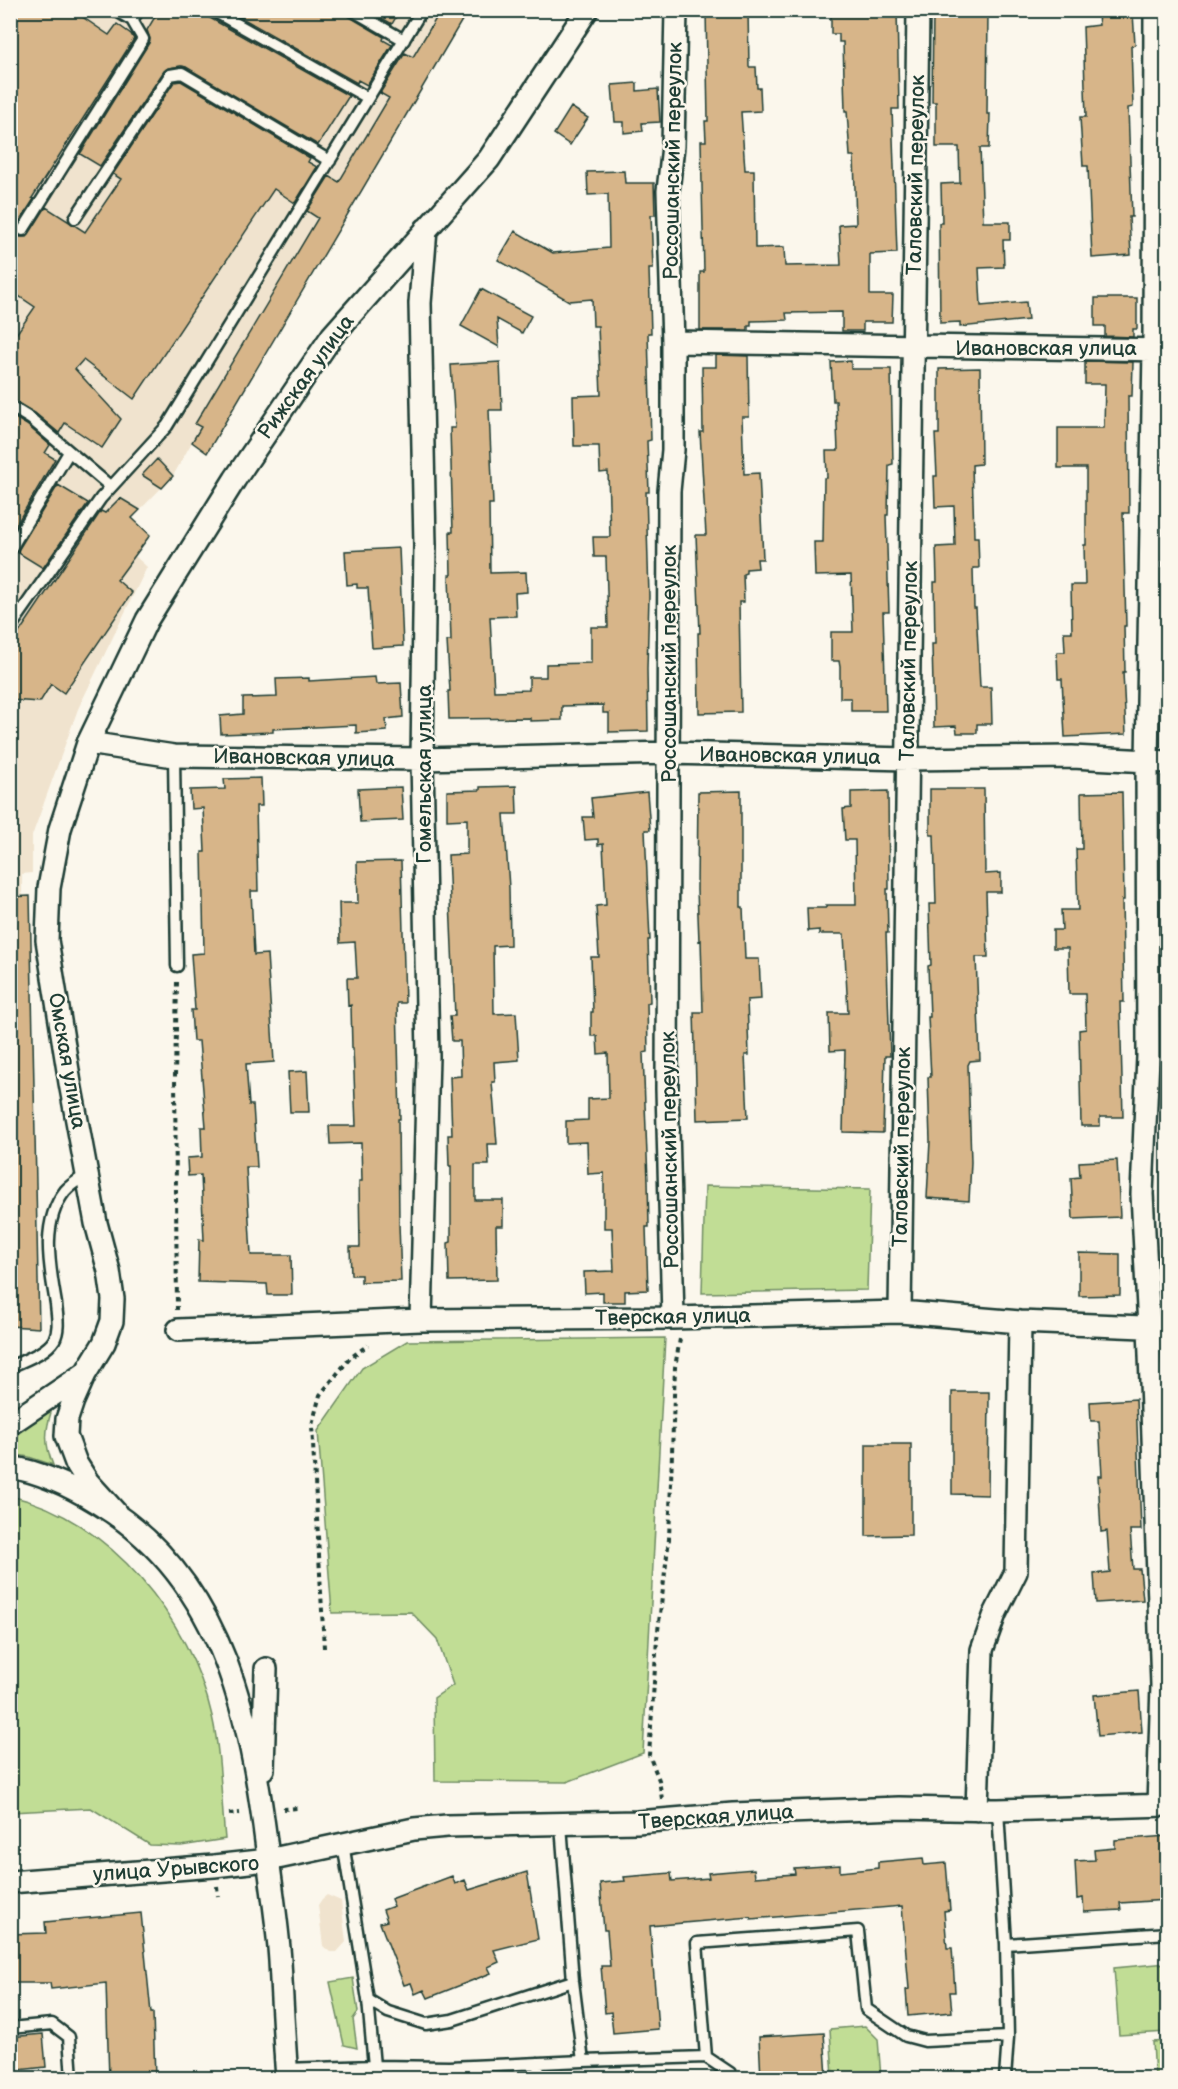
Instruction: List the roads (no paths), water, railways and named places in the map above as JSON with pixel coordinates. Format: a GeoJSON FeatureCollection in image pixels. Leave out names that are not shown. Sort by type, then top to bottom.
{"type":"FeatureCollection","features":[{"type":"Feature","properties":{"kind":"street","name":"Рижская улица"},"geometry":{"type":"LineString","coordinates":[[88,743],[147,621],[235,479],[332,336],[489,159],[587,10]]}},
{"type":"Feature","properties":{"kind":"street","name":"Россошанский переулок"},"geometry":{"type":"LineString","coordinates":[[676,10],[673,146],[668,191],[673,342],[673,450],[669,492],[668,1089],[678,1318]]}},
{"type":"Feature","properties":{"kind":"street","name":"Таловский переулок"},"geometry":{"type":"LineString","coordinates":[[900,1312],[918,10]]}},
{"type":"Feature","properties":{"kind":"street"},"geometry":{"type":"LineString","coordinates":[[1155,10],[1161,307],[1157,762],[1142,1194],[1158,1327],[1162,1805]]}},
{"type":"Feature","properties":{"kind":"street","name":"Гомельская улица"},"geometry":{"type":"LineString","coordinates":[[410,1320],[428,1056],[422,759],[425,545],[420,303],[426,229]]}},
{"type":"Feature","properties":{"kind":"street","name":"Ивановская улица"},"geometry":{"type":"LineString","coordinates":[[673,342],[1161,349]]}},
{"type":"Feature","properties":{"kind":"street","name":"Ивановская улица"},"geometry":{"type":"LineString","coordinates":[[88,743],[174,756],[422,759],[669,753],[907,759],[1072,757],[1157,762]]}},
{"type":"Feature","properties":{"kind":"street","name":"Омская улица"},"geometry":{"type":"LineString","coordinates":[[88,743],[60,829],[49,888],[47,940],[88,1174],[113,1299],[112,1321],[104,1343],[85,1374],[67,1419],[66,1436],[76,1464],[88,1482],[116,1513]]}},
{"type":"Feature","properties":{"kind":"street","name":"Тверская улица"},"geometry":{"type":"LineString","coordinates":[[178,1330],[410,1320],[678,1318],[900,1312],[1020,1322],[1158,1327]]}},
{"type":"Feature","properties":{"kind":"street"},"geometry":{"type":"LineString","coordinates":[[987,1810],[982,1650],[995,1614],[1016,1572],[1020,1322]]}},
{"type":"Feature","properties":{"kind":"street"},"geometry":{"type":"LineString","coordinates":[[10,1424],[85,1374]]}},
{"type":"Feature","properties":{"kind":"street"},"geometry":{"type":"LineString","coordinates":[[10,1467],[54,1480],[116,1513],[148,1540],[193,1593],[207,1617],[231,1672],[249,1739],[262,1803],[268,1860]]}},
{"type":"Feature","properties":{"kind":"street"},"geometry":{"type":"LineString","coordinates":[[262,1803],[266,1670]]}},
{"type":"Feature","properties":{"kind":"street","name":"Тверская улица"},"geometry":{"type":"LineString","coordinates":[[268,1860],[414,1828],[664,1821],[733,1814],[899,1808],[987,1810],[1162,1805]]}},
{"type":"Feature","properties":{"kind":"street","name":"улица Урывского"},"geometry":{"type":"LineString","coordinates":[[10,1882],[268,1860],[280,1960],[286,2074]]}},
{"type":"Feature","properties":{"kind":"lane"},"geometry":{"type":"LineString","coordinates":[[23,230],[143,39],[136,15],[116,10]]}},
{"type":"Feature","properties":{"kind":"lane"},"geometry":{"type":"LineString","coordinates":[[212,10],[368,98]]}},
{"type":"Feature","properties":{"kind":"lane"},"geometry":{"type":"LineString","coordinates":[[352,10],[404,40]]}},
{"type":"Feature","properties":{"kind":"lane"},"geometry":{"type":"LineString","coordinates":[[10,628],[101,498],[167,426],[422,10]]}},
{"type":"Feature","properties":{"kind":"lane"},"geometry":{"type":"LineString","coordinates":[[75,218],[170,75],[182,73],[330,161]]}},
{"type":"Feature","properties":{"kind":"lane"},"geometry":{"type":"LineString","coordinates":[[10,406],[31,419],[111,487]]}},
{"type":"Feature","properties":{"kind":"lane"},"geometry":{"type":"LineString","coordinates":[[10,550],[69,452]]}},
{"type":"Feature","properties":{"kind":"lane"},"geometry":{"type":"LineString","coordinates":[[174,756],[177,966]]}},
{"type":"Feature","properties":{"kind":"lane"},"geometry":{"type":"LineString","coordinates":[[10,1367],[43,1350],[55,1338],[58,1318],[48,1257],[51,1229],[58,1203],[66,1191],[88,1174]]}},
{"type":"Feature","properties":{"kind":"lane"},"geometry":{"type":"LineString","coordinates":[[987,1810],[1006,1944],[1008,2037],[1005,2079]]}},
{"type":"Feature","properties":{"kind":"lane"},"geometry":{"type":"LineString","coordinates":[[561,1825],[573,1981],[583,2061]]}},
{"type":"Feature","properties":{"kind":"lane"},"geometry":{"type":"LineString","coordinates":[[343,1843],[368,2000],[370,2066],[374,2079]]}},
{"type":"Feature","properties":{"kind":"lane"},"geometry":{"type":"LineString","coordinates":[[706,2057],[697,1943],[858,1931],[866,2009],[906,2036],[926,2041],[1008,2037]]}},
{"type":"Feature","properties":{"kind":"lane"},"geometry":{"type":"LineString","coordinates":[[1006,1944],[1167,1933]]}},
{"type":"Feature","properties":{"kind":"lane"},"geometry":{"type":"LineString","coordinates":[[368,2000],[388,2012],[426,2024],[453,2020],[573,1981]]}},
{"type":"Feature","properties":{"kind":"lane"},"geometry":{"type":"LineString","coordinates":[[10,2028],[52,2024],[69,2037],[72,2079]]}},
{"type":"Feature","properties":{"kind":"lane"},"geometry":{"type":"LineString","coordinates":[[286,2074],[370,2066],[449,2067],[706,2057],[730,2073],[733,2079]]}},
{"type":"Feature","properties":{"kind":"lane"},"geometry":{"type":"LineString","coordinates":[[538,2062],[539,2079]]}},
{"type":"Feature","properties":{"kind":"lane"},"geometry":{"type":"LineString","coordinates":[[434,2079],[449,2067]]}}]}
